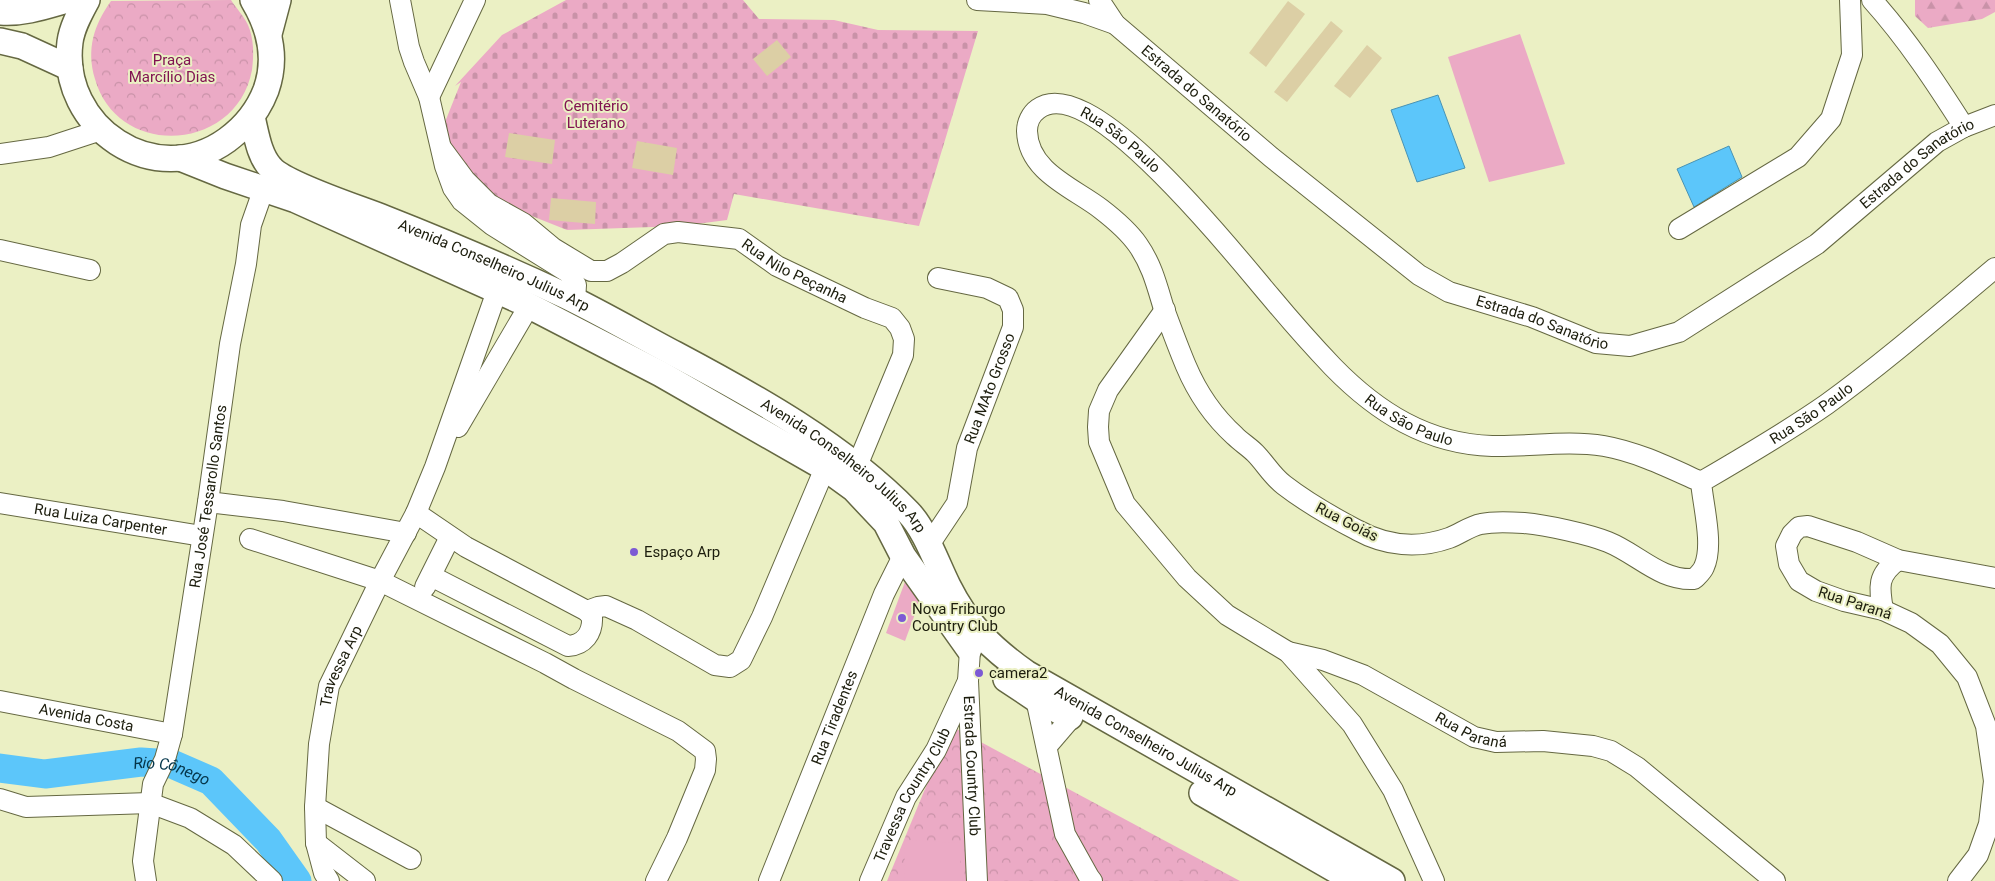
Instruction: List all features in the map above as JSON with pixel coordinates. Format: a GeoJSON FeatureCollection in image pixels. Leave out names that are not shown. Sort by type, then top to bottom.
{"type":"FeatureCollection","features":[{"type":"Feature","properties":{"kind":"main road"},"geometry":{"type":"LineString","coordinates":[[0,12],[25,10],[68,0]]}},
{"type":"Feature","properties":{"kind":"main road"},"geometry":{"type":"LineString","coordinates":[[87,0],[78,16],[70,41],[70,68],[75,91],[82,105],[101,130],[118,144],[138,153],[159,158],[180,158],[201,154],[220,145],[238,133],[252,117],[263,98],[268,83],[272,50],[269,34],[253,0]]}},
{"type":"Feature","properties":{"kind":"main road"},"geometry":{"type":"LineString","coordinates":[[269,34],[278,0]]}},
{"type":"Feature","properties":{"kind":"main road"},"geometry":{"type":"LineString","coordinates":[[0,41],[22,46],[70,68]]}},
{"type":"Feature","properties":{"kind":"main road","name":"Avenida Conselheiro Julius Arp"},"geometry":{"type":"LineString","coordinates":[[252,117],[263,154],[268,165],[275,172],[298,184],[497,265],[575,300],[762,400],[857,466],[911,514],[964,613],[981,636],[1000,654],[1026,673],[1392,881]]}},
{"type":"Feature","properties":{"kind":"main road","name":"Avenida Conselheiro Julius Arp"},"geometry":{"type":"LineString","coordinates":[[180,158],[224,176],[296,200],[529,306],[661,374],[824,468],[854,489],[886,523],[902,556],[970,650],[1002,677],[1036,699],[1355,881]]}},
{"type":"Feature","properties":{"kind":"street","name":"Rua Nilo Peçanha"},"geometry":{"type":"LineString","coordinates":[[400,0],[414,62],[429,97],[445,166],[453,188],[462,201],[492,225],[569,273],[576,285],[575,300]]}},
{"type":"Feature","properties":{"kind":"street"},"geometry":{"type":"LineString","coordinates":[[429,97],[475,0]]}},
{"type":"Feature","properties":{"kind":"street","name":"Estrada do Sanatório"},"geometry":{"type":"LineString","coordinates":[[977,0],[1048,2],[1115,24]]}},
{"type":"Feature","properties":{"kind":"street","name":"Estrada do Sanatório"},"geometry":{"type":"LineString","coordinates":[[1099,0],[1115,24],[1271,156],[1419,275],[1449,292],[1532,318],[1596,343],[1630,346],[1678,332],[1817,244],[1937,142],[1964,127],[1995,115]]}},
{"type":"Feature","properties":{"kind":"street"},"geometry":{"type":"LineString","coordinates":[[1679,229],[1798,157],[1831,119],[1852,55],[1850,0]]}},
{"type":"Feature","properties":{"kind":"street"},"geometry":{"type":"LineString","coordinates":[[1872,0],[1890,21],[1937,85],[1964,127]]}},
{"type":"Feature","properties":{"kind":"street","name":"Rua São Paulo"},"geometry":{"type":"LineString","coordinates":[[1165,310],[1150,263],[1134,240],[1104,211],[1055,178],[1040,164],[1030,148],[1027,135],[1027,122],[1038,108],[1057,102],[1085,111],[1109,127],[1146,159],[1217,232],[1268,295],[1335,369],[1379,408],[1407,425],[1444,439],[1488,446],[1580,444],[1602,446],[1630,452],[1701,482],[1827,404],[1995,268]]}},
{"type":"Feature","properties":{"kind":"street"},"geometry":{"type":"LineString","coordinates":[[0,154],[49,147],[101,130]]}},
{"type":"Feature","properties":{"kind":"street","name":"Rua Nilo Peçanha"},"geometry":{"type":"LineString","coordinates":[[442,149],[465,180],[489,204],[523,223],[554,248],[591,272],[607,271],[664,234],[678,232],[739,239],[777,266],[865,308],[892,318],[900,328],[904,339],[903,355],[857,466]]}},
{"type":"Feature","properties":{"kind":"street","name":"Rua José Tessarollo Santos"},"geometry":{"type":"LineString","coordinates":[[146,881],[143,861],[152,793],[172,734],[230,344],[246,264],[251,225],[264,188]]}},
{"type":"Feature","properties":{"kind":"street"},"geometry":{"type":"LineString","coordinates":[[0,250],[90,270]]}},
{"type":"Feature","properties":{"kind":"street","name":"Rua MAto Grosso"},"geometry":{"type":"LineString","coordinates":[[929,545],[957,504],[967,448],[1013,327],[1013,310],[1008,298],[987,288],[938,278]]}},
{"type":"Feature","properties":{"kind":"street","name":"Travessa Arp"},"geometry":{"type":"LineString","coordinates":[[330,881],[324,873],[316,842],[315,807],[319,744],[329,686],[416,513],[435,467],[497,291]]}},
{"type":"Feature","properties":{"kind":"street","name":"Travessa Arp"},"geometry":{"type":"LineString","coordinates":[[435,467],[529,306]]}},
{"type":"Feature","properties":{"kind":"street"},"geometry":{"type":"LineString","coordinates":[[1165,310],[1108,390],[1099,411],[1099,442],[1125,504],[1187,578],[1227,615],[1288,652],[1352,724],[1393,790],[1434,881]]}},
{"type":"Feature","properties":{"kind":"street","name":"Rua Goiás"},"geometry":{"type":"LineString","coordinates":[[1165,310],[1187,370],[1207,405],[1232,433],[1257,455],[1280,482],[1317,508],[1363,533],[1396,545],[1448,539],[1478,524],[1525,523],[1609,542],[1667,576],[1682,580],[1694,579],[1705,566],[1707,558],[1706,523],[1701,482]]}},
{"type":"Feature","properties":{"kind":"street"},"geometry":{"type":"LineString","coordinates":[[587,611],[606,606],[637,620],[716,665],[730,667],[741,660],[762,617],[824,468]]}},
{"type":"Feature","properties":{"kind":"street"},"geometry":{"type":"LineString","coordinates":[[208,502],[284,511],[406,533]]}},
{"type":"Feature","properties":{"kind":"street","name":"Rua Luiza Carpenter"},"geometry":{"type":"LineString","coordinates":[[0,504],[202,536]]}},
{"type":"Feature","properties":{"kind":"street"},"geometry":{"type":"LineString","coordinates":[[416,513],[450,537],[587,611],[592,617],[592,625],[583,642],[574,646],[568,646],[431,576]]}},
{"type":"Feature","properties":{"kind":"street","name":"Rua Paraná"},"geometry":{"type":"LineString","coordinates":[[1958,881],[1978,855],[1989,824],[1994,781],[1986,726],[1967,677],[1940,644],[1911,623],[1883,610],[1844,601],[1816,591],[1799,581],[1789,564],[1786,546],[1792,534],[1799,527],[1808,526],[1857,542],[1898,560],[1995,578]]}},
{"type":"Feature","properties":{"kind":"street"},"geometry":{"type":"LineString","coordinates":[[417,600],[450,537]]}},
{"type":"Feature","properties":{"kind":"street"},"geometry":{"type":"LineString","coordinates":[[250,539],[380,582],[546,663],[678,731],[705,751],[705,770],[677,838],[656,881]]}},
{"type":"Feature","properties":{"kind":"street","name":"Rua Tiradentes"},"geometry":{"type":"LineString","coordinates":[[769,881],[884,594],[902,556]]}},
{"type":"Feature","properties":{"kind":"street"},"geometry":{"type":"LineString","coordinates":[[1883,610],[1880,592],[1881,579],[1886,568],[1898,560]]}},
{"type":"Feature","properties":{"kind":"street"},"geometry":{"type":"LineString","coordinates":[[546,663],[560,642]]}},
{"type":"Feature","properties":{"kind":"street","name":"Estrada Country Club"},"geometry":{"type":"LineString","coordinates":[[970,650],[968,681],[977,881]]}},
{"type":"Feature","properties":{"kind":"street","name":"Rua Paraná"},"geometry":{"type":"LineString","coordinates":[[1288,652],[1323,660],[1363,675],[1474,737],[1496,742],[1543,741],[1593,746],[1611,751],[1637,767],[1775,881]]}},
{"type":"Feature","properties":{"kind":"street","name":"Travessa Country Club"},"geometry":{"type":"LineString","coordinates":[[870,881],[906,797],[936,750],[968,681]]}},
{"type":"Feature","properties":{"kind":"street"},"geometry":{"type":"LineString","coordinates":[[1036,699],[1065,834],[1092,881]]}},
{"type":"Feature","properties":{"kind":"street","name":"Avenida Costa"},"geometry":{"type":"LineString","coordinates":[[0,701],[172,734]]}},
{"type":"Feature","properties":{"kind":"street"},"geometry":{"type":"LineString","coordinates":[[1047,746],[1072,718]]}},
{"type":"Feature","properties":{"kind":"street"},"geometry":{"type":"LineString","coordinates":[[0,799],[26,807],[152,793],[234,845],[272,881]]}},
{"type":"Feature","properties":{"kind":"street"},"geometry":{"type":"LineString","coordinates":[[315,807],[411,859]]}},
{"type":"Feature","properties":{"kind":"street"},"geometry":{"type":"LineString","coordinates":[[316,842],[366,881]]}},
{"type":"Feature","properties":{"kind":"green space","name":"Praça Marcílio Dias"},"geometry":{"type":"Polygon","coordinates":[[[231,0],[250,30],[253,59],[252,70],[242,97],[224,117],[202,130],[176,136],[151,133],[127,123],[108,105],[95,79],[91,58],[96,28],[111,1],[231,0]]]}},
{"type":"Feature","properties":{"kind":"green space","name":"Cemitério Luterano"},"geometry":{"type":"Polygon","coordinates":[[[566,0],[743,0],[759,19],[834,20],[878,30],[978,31],[919,226],[734,194],[727,220],[681,226],[567,230],[502,204],[454,161],[445,122],[461,82],[455,86],[502,35],[566,0]]]}},
{"type":"Feature","properties":{"kind":"green space"},"geometry":{"type":"Polygon","coordinates":[[[1915,0],[1995,0],[1995,12],[1982,19],[1928,28],[1915,16],[1915,0]]]}},
{"type":"Feature","properties":{"kind":"green space"},"geometry":{"type":"Polygon","coordinates":[[[1520,34],[1565,164],[1489,182],[1448,57],[1520,34]]]}},
{"type":"Feature","properties":{"kind":"green space","name":"Nova Friburgo Country Club"},"geometry":{"type":"Polygon","coordinates":[[[906,579],[919,603],[905,641],[886,633],[906,579]]]}},
{"type":"Feature","properties":{"kind":"green space"},"geometry":{"type":"Polygon","coordinates":[[[951,726],[1240,881],[887,881],[951,726]]]}},
{"type":"Feature","properties":{"kind":"green space"},"geometry":{"type":"Polygon","coordinates":[[[905,840],[960,843],[960,881],[904,881],[905,840]]]}},
{"type":"Feature","properties":{"kind":"water"},"geometry":{"type":"Polygon","coordinates":[[[1438,95],[1465,168],[1417,182],[1391,110],[1438,95]]]}},
{"type":"Feature","properties":{"kind":"water"},"geometry":{"type":"Polygon","coordinates":[[[1729,146],[1742,177],[1694,207],[1677,169],[1729,146]]]}},
{"type":"Feature","properties":{"kind":"building"},"geometry":{"type":"Polygon","coordinates":[[[1288,1],[1305,14],[1266,67],[1249,53],[1288,1]]]}},
{"type":"Feature","properties":{"kind":"building"},"geometry":{"type":"Polygon","coordinates":[[[1331,21],[1343,31],[1287,102],[1274,92],[1331,21]]]}},
{"type":"Feature","properties":{"kind":"building"},"geometry":{"type":"Polygon","coordinates":[[[777,40],[791,57],[767,76],[753,59],[777,40]]]}},
{"type":"Feature","properties":{"kind":"building"},"geometry":{"type":"Polygon","coordinates":[[[1367,45],[1382,58],[1350,98],[1334,86],[1367,45]]]}},
{"type":"Feature","properties":{"kind":"building"},"geometry":{"type":"Polygon","coordinates":[[[509,133],[555,140],[552,164],[505,157],[509,133]]]}},
{"type":"Feature","properties":{"kind":"building"},"geometry":{"type":"Polygon","coordinates":[[[637,141],[677,148],[673,175],[632,168],[637,141]]]}},
{"type":"Feature","properties":{"kind":"building"},"geometry":{"type":"Polygon","coordinates":[[[551,198],[596,202],[595,224],[549,220],[551,198]]]}},
{"type":"Feature","properties":{"kind":"waterway","name":"Rio Cônego"},"geometry":{"type":"LineString","coordinates":[[0,768],[45,774],[141,762],[172,764],[211,781],[268,840],[297,881]]}},
{"type":"Feature","properties":{"kind":"place","name":"Espaço Arp"},"geometry":{"type":"Point","coordinates":[634,552]}},
{"type":"Feature","properties":{"kind":"place","name":"Nova Friburgo Country Club"},"geometry":{"type":"Point","coordinates":[902,618]}},
{"type":"Feature","properties":{"kind":"place","name":"camera2"},"geometry":{"type":"Point","coordinates":[979,673]}}]}
